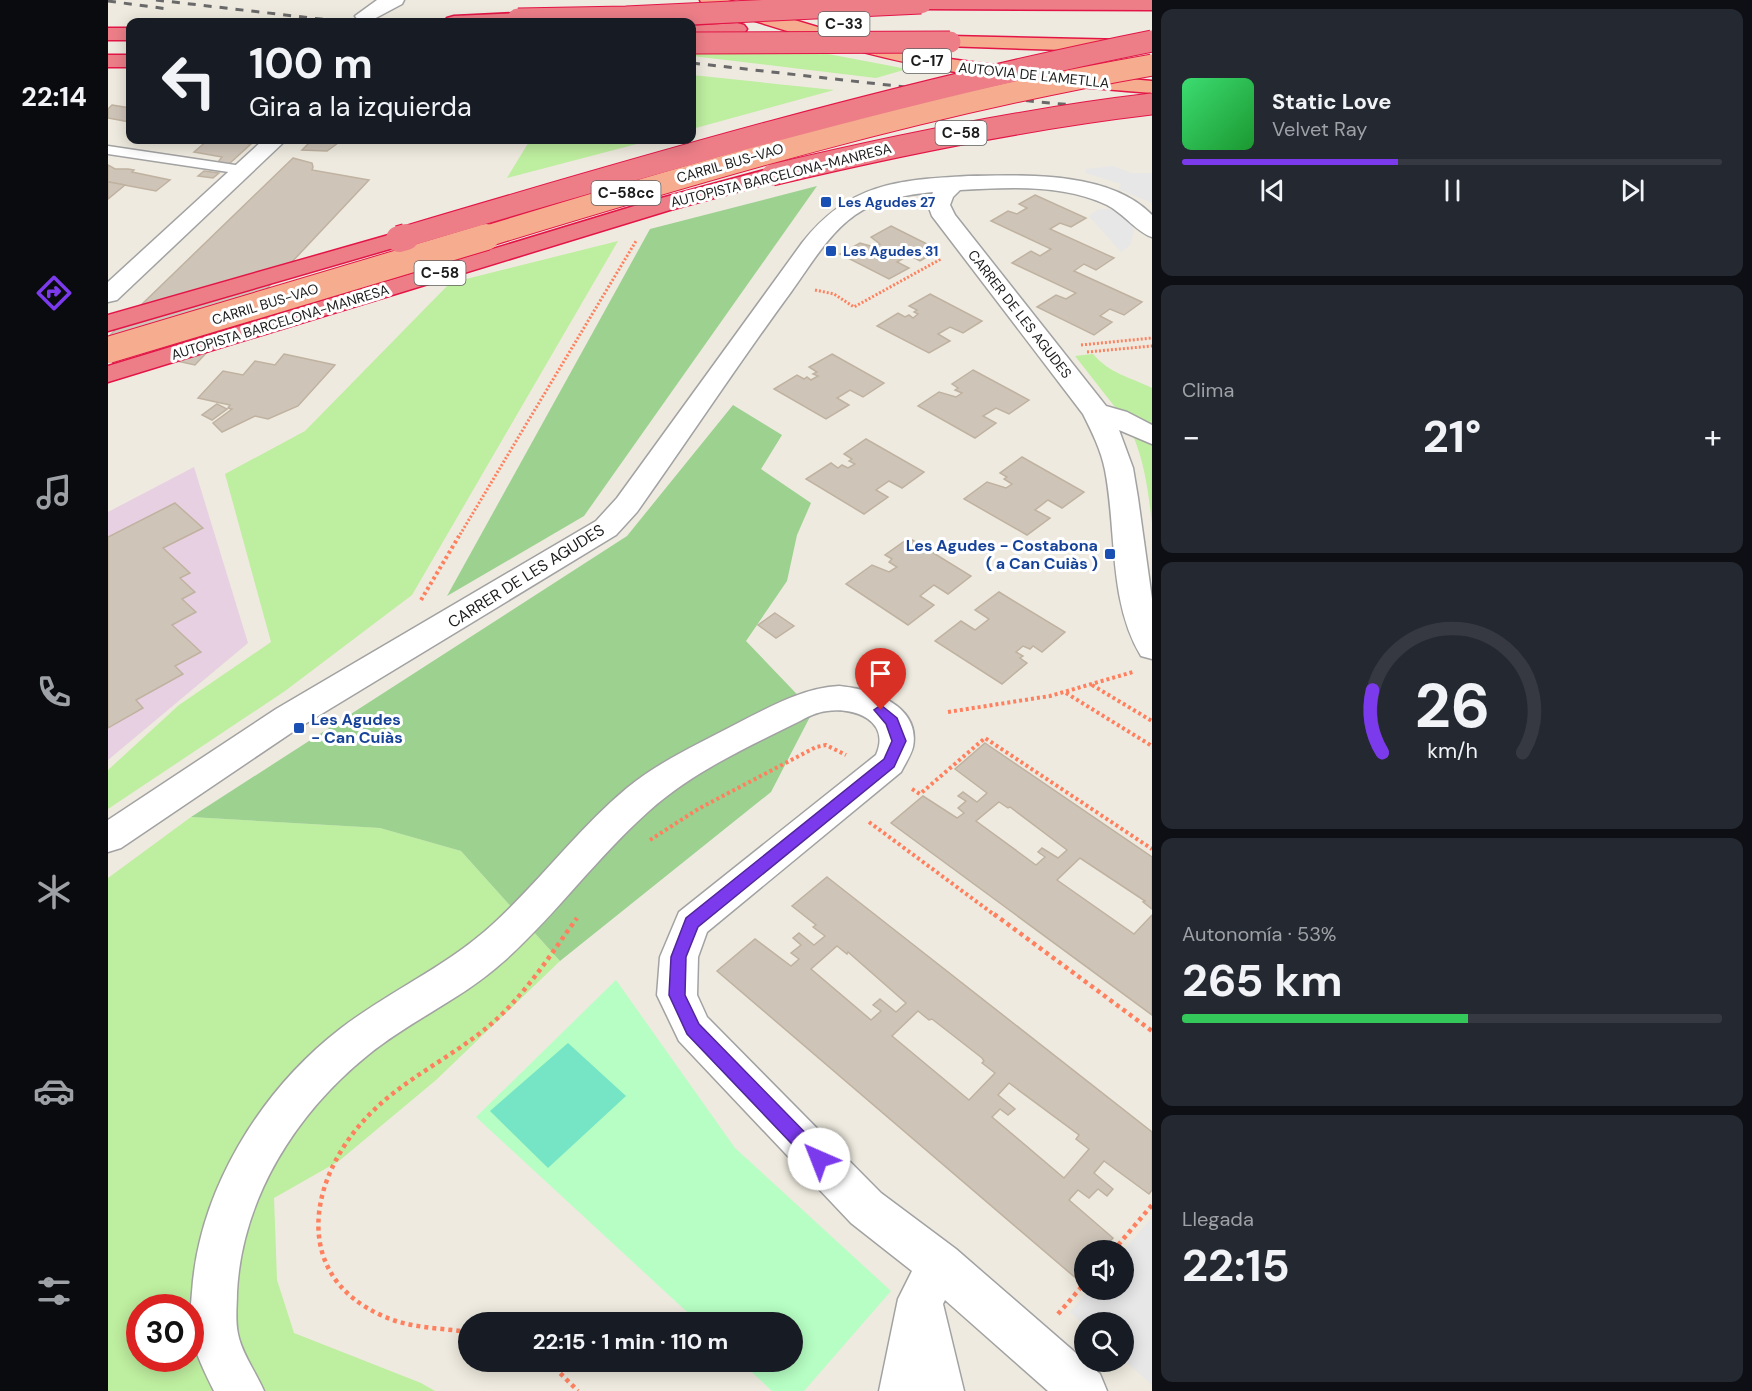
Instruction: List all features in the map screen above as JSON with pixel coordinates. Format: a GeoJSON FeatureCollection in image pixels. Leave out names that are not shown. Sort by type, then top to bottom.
{"type":"FeatureCollection","features":[{"type":"Feature","properties":{"kind":"highway","name":"AUTOVIA DE L'AMETLLA"},"geometry":{"type":"LineString","coordinates":[[709,0],[814,33],[943,64],[1020,76],[1152,87]]}},
{"type":"Feature","properties":{"kind":"highway"},"geometry":{"type":"LineString","coordinates":[[532,18],[788,0]]}},
{"type":"Feature","properties":{"kind":"highway","name":"C-33"},"geometry":{"type":"LineString","coordinates":[[572,18],[921,3],[1152,4]]}},
{"type":"Feature","properties":{"kind":"highway","name":"C-33"},"geometry":{"type":"LineString","coordinates":[[696,32],[952,21],[1152,22]]}},
{"type":"Feature","properties":{"kind":"highway"},"geometry":{"type":"LineString","coordinates":[[108,34],[126,34]]}},
{"type":"Feature","properties":{"kind":"highway"},"geometry":{"type":"LineString","coordinates":[[108,323],[726,142],[840,111],[1059,59],[1152,41]]}},
{"type":"Feature","properties":{"kind":"highway"},"geometry":{"type":"LineString","coordinates":[[696,43],[951,42],[1152,47]]}},
{"type":"Feature","properties":{"kind":"highway"},"geometry":{"type":"LineString","coordinates":[[108,61],[126,61]]}},
{"type":"Feature","properties":{"kind":"highway","name":"CARRIL BUS-VAO"},"geometry":{"type":"LineString","coordinates":[[108,350],[789,146],[942,107],[1152,65]]}},
{"type":"Feature","properties":{"kind":"highway","name":"AUTOPISTA BARCELONA-MANRESA"},"geometry":{"type":"LineString","coordinates":[[108,374],[650,208],[772,175],[883,148],[992,126],[1152,104]]}},
{"type":"Feature","properties":{"kind":"street"},"geometry":{"type":"LineString","coordinates":[[365,16],[395,0]]}},
{"type":"Feature","properties":{"kind":"street"},"geometry":{"type":"LineString","coordinates":[[108,295],[271,144]]}},
{"type":"Feature","properties":{"kind":"street","name":"CARRER DE LES AGUDES"},"geometry":{"type":"LineString","coordinates":[[108,838],[288,718],[606,528],[632,498],[826,228],[857,203],[910,188],[1024,183],[1089,191],[1128,207],[1152,230]]}},
{"type":"Feature","properties":{"kind":"street"},"geometry":{"type":"LineString","coordinates":[[944,216],[939,205],[942,195],[952,185]]}},
{"type":"Feature","properties":{"kind":"street","name":"CARRER DE LES AGUDES"},"geometry":{"type":"LineString","coordinates":[[880,195],[914,201],[944,216],[1096,412],[1112,440],[1118,460],[1143,598],[1144,628],[1152,648]]}},
{"type":"Feature","properties":{"kind":"street"},"geometry":{"type":"LineString","coordinates":[[1096,412],[1117,418],[1152,436]]}},
{"type":"Feature","properties":{"kind":"street"},"geometry":{"type":"LineString","coordinates":[[240,1391],[227,1371],[214,1334],[213,1294],[216,1262],[241,1185],[276,1124],[326,1067],[354,1041],[468,968],[489,951],[538,904],[630,807],[669,776],[766,724],[816,701],[832,697],[849,698],[881,710],[892,721],[898,732],[899,741],[889,763],[692,923],[678,957],[677,995],[693,1029],[866,1208],[930,1282],[1083,1391]]}},
{"type":"Feature","properties":{"kind":"street"},"geometry":{"type":"LineString","coordinates":[[903,1391],[930,1282]]}},
{"type":"Feature","properties":{"kind":"street"},"geometry":{"type":"LineString","coordinates":[[930,1282],[940,1391]]}},
{"type":"Feature","properties":{"kind":"lane"},"geometry":{"type":"LineString","coordinates":[[108,150],[242,171]]}},
{"type":"Feature","properties":{"kind":"path"},"geometry":{"type":"LineString","coordinates":[[398,653],[404,631],[413,613],[640,235]]}},
{"type":"Feature","properties":{"kind":"path"},"geometry":{"type":"LineString","coordinates":[[809,288],[834,294],[854,307],[944,257]]}},
{"type":"Feature","properties":{"kind":"path"},"geometry":{"type":"LineString","coordinates":[[1071,346],[1152,338]]}},
{"type":"Feature","properties":{"kind":"path"},"geometry":{"type":"LineString","coordinates":[[1078,352],[1152,346]]}},
{"type":"Feature","properties":{"kind":"path"},"geometry":{"type":"LineString","coordinates":[[948,712],[1065,693],[1134,672]]}},
{"type":"Feature","properties":{"kind":"path"},"geometry":{"type":"LineString","coordinates":[[1091,685],[1152,721]]}},
{"type":"Feature","properties":{"kind":"path"},"geometry":{"type":"LineString","coordinates":[[1065,693],[1152,746]]}},
{"type":"Feature","properties":{"kind":"path"},"geometry":{"type":"LineString","coordinates":[[906,784],[920,794],[985,738],[1152,849]]}},
{"type":"Feature","properties":{"kind":"path"},"geometry":{"type":"LineString","coordinates":[[643,846],[698,808],[816,747],[826,745],[835,748],[854,762]]}},
{"type":"Feature","properties":{"kind":"path"},"geometry":{"type":"LineString","coordinates":[[866,820],[1152,1031]]}},
{"type":"Feature","properties":{"kind":"path"},"geometry":{"type":"LineString","coordinates":[[458,1331],[409,1324],[392,1318],[365,1305],[344,1290],[324,1262],[319,1241],[319,1211],[325,1182],[340,1149],[367,1117],[401,1088],[487,1028],[517,999],[584,909]]}},
{"type":"Feature","properties":{"kind":"path"},"geometry":{"type":"LineString","coordinates":[[1122,1240],[1152,1205]]}},
{"type":"Feature","properties":{"kind":"path"},"geometry":{"type":"LineString","coordinates":[[1070,1301],[1074,1296]]}},
{"type":"Feature","properties":{"kind":"path"},"geometry":{"type":"LineString","coordinates":[[559,1372],[578,1391]]}},
{"type":"Feature","properties":{"kind":"shaded area"},"geometry":{"type":"Polygon","coordinates":[[[1113,166],[1131,173],[1152,173],[1152,203],[1118,189],[1121,184],[1085,173],[1086,169],[1113,166]]]}},
{"type":"Feature","properties":{"kind":"shaded area"},"geometry":{"type":"Polygon","coordinates":[[[1099,209],[1112,209],[1131,223],[1134,231],[1130,245],[1121,252],[1089,216],[1099,209]]]}},
{"type":"Feature","properties":{"kind":"shaded area"},"geometry":{"type":"Polygon","coordinates":[[[194,467],[248,643],[108,760],[108,512],[194,467]]]}},
{"type":"Feature","properties":{"kind":"shaded area"},"geometry":{"type":"Polygon","coordinates":[[[1152,1218],[1152,1385],[1134,1369],[1134,1312],[1074,1312],[1074,1316],[1070,1312],[1080,1300],[1134,1300],[1133,1240],[1152,1218]]]}},
{"type":"Feature","properties":{"kind":"green space"},"geometry":{"type":"Polygon","coordinates":[[[807,50],[907,69],[876,78],[696,56],[696,53],[807,50]]]}},
{"type":"Feature","properties":{"kind":"green space"},"geometry":{"type":"Polygon","coordinates":[[[696,75],[834,90],[696,128],[696,75]]]}},
{"type":"Feature","properties":{"kind":"green space"},"geometry":{"type":"Polygon","coordinates":[[[528,144],[637,144],[507,178],[528,144]]]}},
{"type":"Feature","properties":{"kind":"green space"},"geometry":{"type":"Polygon","coordinates":[[[817,186],[584,516],[447,596],[650,229],[817,186]]]}},
{"type":"Feature","properties":{"kind":"green space"},"geometry":{"type":"Polygon","coordinates":[[[618,241],[412,595],[285,691],[108,809],[108,770],[179,705],[271,642],[225,474],[305,431],[450,283],[618,241]]]}},
{"type":"Feature","properties":{"kind":"green space"},"geometry":{"type":"Polygon","coordinates":[[[1093,354],[1113,371],[1152,388],[1152,429],[1115,407],[1075,356],[1093,354]]]}},
{"type":"Feature","properties":{"kind":"green space"},"geometry":{"type":"Polygon","coordinates":[[[733,405],[782,435],[761,469],[811,503],[797,535],[787,581],[746,641],[813,711],[771,792],[560,961],[461,851],[380,828],[191,817],[627,536],[733,405]]]}},
{"type":"Feature","properties":{"kind":"green space"},"geometry":{"type":"Polygon","coordinates":[[[1132,433],[1152,445],[1152,523],[1143,466],[1132,433]]]}},
{"type":"Feature","properties":{"kind":"green space"},"geometry":{"type":"Polygon","coordinates":[[[191,817],[380,828],[461,851],[560,961],[436,1080],[339,1161],[274,1198],[277,1280],[294,1333],[421,1383],[435,1391],[108,1391],[108,878],[191,817]]]}},
{"type":"Feature","properties":{"kind":"green space"},"geometry":{"type":"Polygon","coordinates":[[[616,980],[735,1148],[891,1291],[804,1391],[772,1391],[752,1372],[803,1372],[803,1312],[687,1312],[476,1117],[616,980]]]}},
{"type":"Feature","properties":{"kind":"green space"},"geometry":{"type":"Polygon","coordinates":[[[568,1043],[626,1096],[548,1168],[490,1111],[568,1043]]]}},
{"type":"Feature","properties":{"kind":"building"},"geometry":{"type":"Polygon","coordinates":[[[112,105],[126,107],[126,121],[108,118],[108,109],[112,105]]]}},
{"type":"Feature","properties":{"kind":"building"},"geometry":{"type":"Polygon","coordinates":[[[203,144],[251,144],[229,164],[218,162],[222,157],[194,152],[203,144]]]}},
{"type":"Feature","properties":{"kind":"building"},"geometry":{"type":"Polygon","coordinates":[[[308,144],[337,144],[327,151],[302,150],[308,144]]]}},
{"type":"Feature","properties":{"kind":"building"},"geometry":{"type":"Polygon","coordinates":[[[293,158],[312,163],[312,170],[369,180],[195,365],[108,346],[108,337],[293,158]]]}},
{"type":"Feature","properties":{"kind":"building"},"geometry":{"type":"Polygon","coordinates":[[[108,165],[115,169],[134,170],[132,172],[170,180],[156,191],[108,182],[108,165]]]}},
{"type":"Feature","properties":{"kind":"building"},"geometry":{"type":"Polygon","coordinates":[[[204,171],[219,173],[213,178],[198,176],[204,171]]]}},
{"type":"Feature","properties":{"kind":"building"},"geometry":{"type":"Polygon","coordinates":[[[108,183],[125,185],[108,199],[108,183]]]}},
{"type":"Feature","properties":{"kind":"building"},"geometry":{"type":"Polygon","coordinates":[[[1035,195],[1086,218],[1071,227],[1060,223],[1050,229],[1114,258],[1096,270],[1084,264],[1074,271],[1142,302],[1124,315],[1110,309],[1100,316],[1112,322],[1094,335],[1037,307],[1056,295],[1066,299],[1076,293],[1012,263],[1031,251],[1040,256],[1051,249],[991,221],[1008,211],[1017,214],[1027,208],[1019,204],[1035,195]]]}},
{"type":"Feature","properties":{"kind":"building"},"geometry":{"type":"Polygon","coordinates":[[[891,226],[939,250],[920,261],[909,255],[897,262],[909,268],[889,279],[840,254],[860,243],[874,247],[880,244],[871,237],[891,226]]]}},
{"type":"Feature","properties":{"kind":"building"},"geometry":{"type":"Polygon","coordinates":[[[930,294],[982,321],[963,333],[950,327],[938,334],[950,341],[929,353],[877,326],[898,313],[913,318],[918,314],[914,312],[917,310],[909,306],[930,294]]]}},
{"type":"Feature","properties":{"kind":"building"},"geometry":{"type":"Polygon","coordinates":[[[284,354],[335,365],[298,406],[268,419],[255,416],[222,432],[213,423],[232,409],[228,408],[230,405],[198,398],[223,371],[243,375],[255,361],[275,365],[284,354]]]}},
{"type":"Feature","properties":{"kind":"building"},"geometry":{"type":"Polygon","coordinates":[[[832,354],[884,383],[863,397],[850,390],[837,398],[849,405],[826,419],[774,389],[797,375],[811,380],[818,376],[813,374],[817,372],[809,367],[832,354]]]}},
{"type":"Feature","properties":{"kind":"building"},"geometry":{"type":"Polygon","coordinates":[[[973,370],[1029,400],[1009,414],[996,408],[983,416],[996,423],[975,438],[918,406],[939,392],[956,397],[962,393],[955,390],[958,388],[952,384],[973,370]]]}},
{"type":"Feature","properties":{"kind":"building"},"geometry":{"type":"Polygon","coordinates":[[[217,404],[227,409],[212,420],[202,415],[217,404]]]}},
{"type":"Feature","properties":{"kind":"building"},"geometry":{"type":"Polygon","coordinates":[[[866,439],[924,472],[902,488],[889,481],[876,490],[888,497],[864,514],[806,479],[831,463],[838,468],[842,465],[848,468],[855,464],[849,461],[852,459],[844,454],[866,439]]]}},
{"type":"Feature","properties":{"kind":"building"},"geometry":{"type":"Polygon","coordinates":[[[1022,457],[1084,492],[1062,508],[1048,500],[1035,510],[1050,518],[1027,535],[964,499],[987,482],[1006,488],[1012,484],[1000,473],[1022,457]]]}},
{"type":"Feature","properties":{"kind":"building"},"geometry":{"type":"Polygon","coordinates":[[[175,503],[203,528],[163,548],[190,573],[180,578],[195,592],[182,599],[196,612],[172,625],[201,652],[175,666],[183,674],[136,700],[143,708],[108,728],[108,537],[175,503]]]}},
{"type":"Feature","properties":{"kind":"building"},"geometry":{"type":"Polygon","coordinates":[[[909,538],[971,576],[948,594],[934,585],[920,596],[934,605],[908,625],[846,584],[872,565],[889,572],[897,567],[889,562],[892,559],[885,555],[909,538]]]}},
{"type":"Feature","properties":{"kind":"building"},"geometry":{"type":"Polygon","coordinates":[[[999,592],[1065,632],[1042,652],[1033,646],[1030,649],[1023,646],[1016,652],[1023,656],[1020,658],[1027,663],[1002,684],[935,641],[961,621],[975,630],[989,619],[975,610],[999,592]]]}},
{"type":"Feature","properties":{"kind":"building"},"geometry":{"type":"Polygon","coordinates":[[[775,613],[794,626],[776,638],[758,625],[775,613]]]}},
{"type":"Feature","properties":{"kind":"building"},"geometry":{"type":"Polygon","coordinates":[[[985,743],[1152,857],[1152,909],[1143,902],[1145,901],[1080,858],[1057,880],[1134,934],[1152,915],[1152,1015],[891,823],[923,796],[957,818],[964,813],[958,808],[966,801],[958,796],[963,792],[977,802],[987,793],[955,769],[985,743]],[[999,802],[976,821],[1036,865],[1045,857],[1038,852],[1042,848],[1058,858],[1067,850],[1010,807],[999,802]]]}},
{"type":"Feature","properties":{"kind":"building"},"geometry":{"type":"Polygon","coordinates":[[[827,877],[1152,1132],[1152,1190],[1149,1194],[1104,1161],[1094,1173],[1113,1189],[1107,1196],[1098,1189],[1089,1198],[1078,1190],[1069,1200],[1113,1238],[1111,1240],[1074,1240],[1074,1277],[717,971],[755,939],[791,966],[799,959],[791,953],[801,945],[793,938],[799,933],[814,945],[825,936],[813,927],[816,925],[792,906],[827,877]],[[837,946],[811,969],[871,1020],[881,1011],[873,1005],[880,999],[896,1012],[906,1003],[848,952],[847,954],[837,946]],[[918,1011],[892,1036],[969,1100],[995,1073],[982,1063],[984,1061],[982,1058],[932,1019],[929,1020],[918,1011]],[[1009,1083],[998,1095],[1015,1109],[1008,1115],[1000,1109],[992,1117],[1064,1178],[1089,1149],[1076,1139],[1079,1135],[1009,1083]]]}},
{"type":"Feature","properties":{"kind":"railway"},"geometry":{"type":"LineString","coordinates":[[156,0],[311,18]]}},
{"type":"Feature","properties":{"kind":"railway"},"geometry":{"type":"LineString","coordinates":[[108,1],[168,9]]}},
{"type":"Feature","properties":{"kind":"railway"},"geometry":{"type":"LineString","coordinates":[[696,63],[1039,102],[1152,112]]}},
{"type":"Feature","properties":{"kind":"place","name":"Les Agudes 27"},"geometry":{"type":"Point","coordinates":[826,202]}},
{"type":"Feature","properties":{"kind":"place","name":"Les Agudes 31"},"geometry":{"type":"Point","coordinates":[831,251]}},
{"type":"Feature","properties":{"kind":"place","name":"Les Agudes - Costabona ( a Can Cuiàs )"},"geometry":{"type":"Point","coordinates":[1110,554]}},
{"type":"Feature","properties":{"kind":"place","name":"Les Agudes - Can Cuiàs"},"geometry":{"type":"Point","coordinates":[299,728]}},
{"type":"Feature","properties":{"kind":"route"},"geometry":{"type":"LineString","coordinates":[[819,1159],[693,1029],[677,995],[678,957],[692,923],[889,763],[896,752],[899,741],[898,732],[892,721],[881,710]]}}]}
